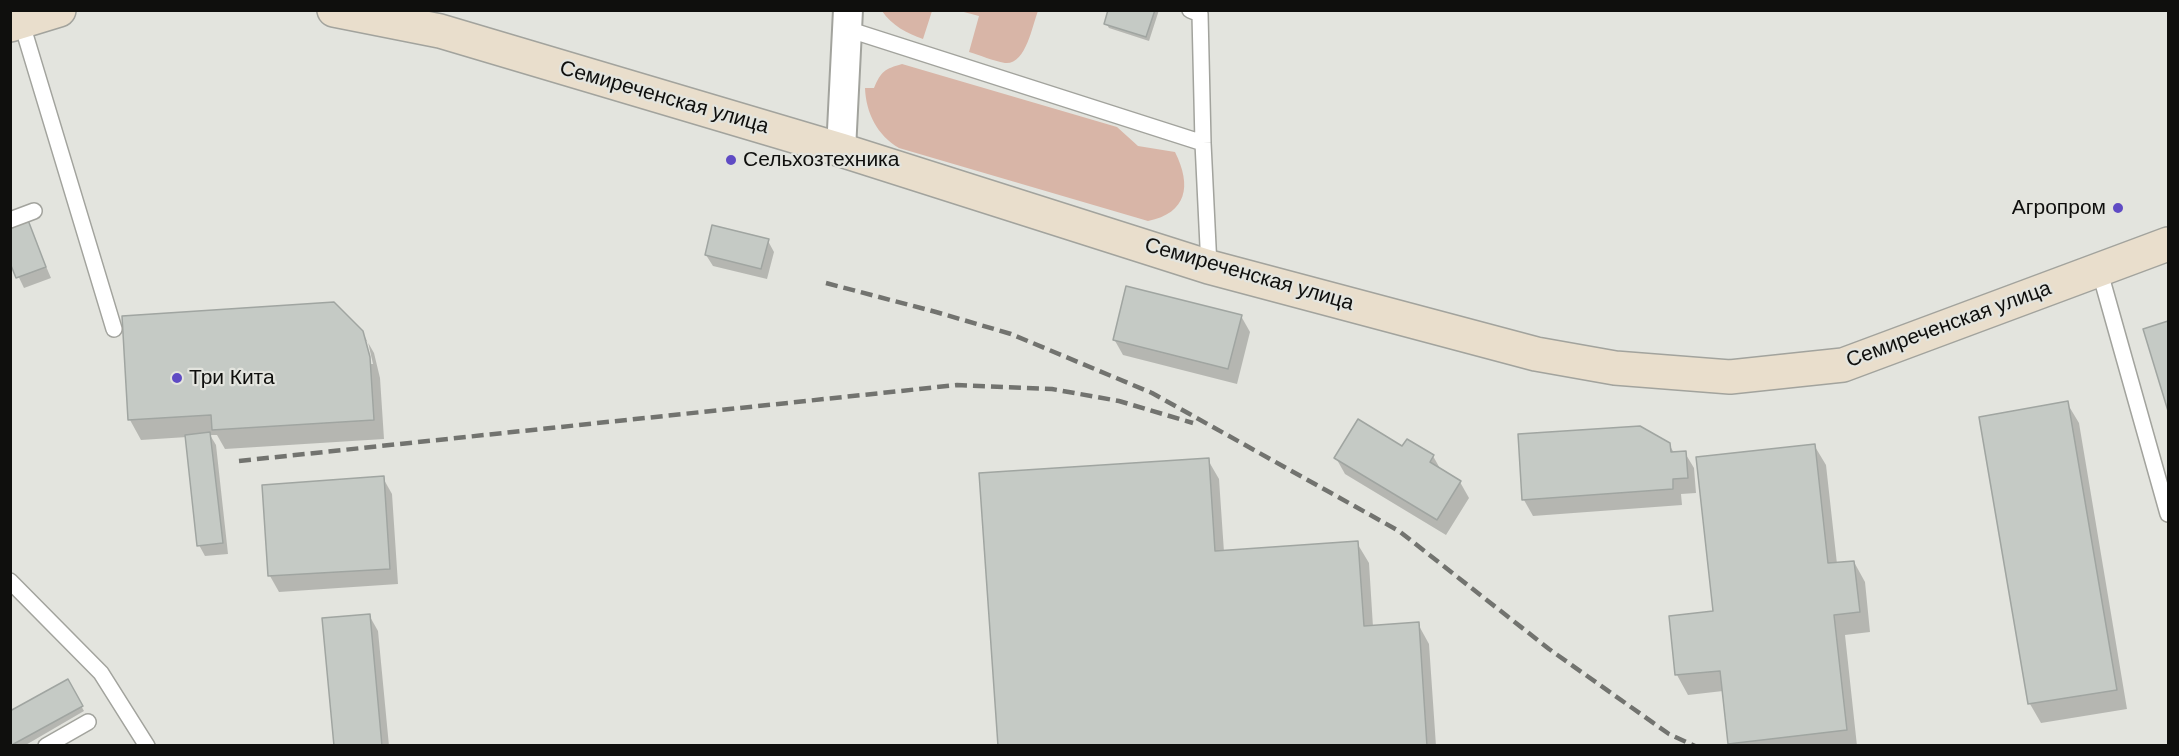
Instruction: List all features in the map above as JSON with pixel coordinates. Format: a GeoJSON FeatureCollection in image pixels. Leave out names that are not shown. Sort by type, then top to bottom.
{"type":"FeatureCollection","features":[{"type":"Feature","properties":{"kind":"main road"},"geometry":{"type":"LineString","coordinates":[[16,23],[60,10]]}},
{"type":"Feature","properties":{"kind":"main road","name":"Семиреченская улица"},"geometry":{"type":"LineString","coordinates":[[334,10],[440,26],[1209,267],[1536,354],[1615,368],[1730,377],[1843,365],[2169,244]]}},
{"type":"Feature","properties":{"kind":"street"},"geometry":{"type":"LineString","coordinates":[[841,150],[848,20]]}},
{"type":"Feature","properties":{"kind":"lane"},"geometry":{"type":"LineString","coordinates":[[1190,10],[1200,14],[1209,267]]}},
{"type":"Feature","properties":{"kind":"lane"},"geometry":{"type":"LineString","coordinates":[[848,20],[1203,142]]}},
{"type":"Feature","properties":{"kind":"lane"},"geometry":{"type":"LineString","coordinates":[[16,23],[114,328]]}},
{"type":"Feature","properties":{"kind":"lane"},"geometry":{"type":"LineString","coordinates":[[10,220],[34,211]]}},
{"type":"Feature","properties":{"kind":"lane"},"geometry":{"type":"LineString","coordinates":[[2099,269],[2169,514]]}},
{"type":"Feature","properties":{"kind":"lane"},"geometry":{"type":"LineString","coordinates":[[10,581],[101,673],[147,746]]}},
{"type":"Feature","properties":{"kind":"lane"},"geometry":{"type":"LineString","coordinates":[[46,746],[88,722]]}},
{"type":"Feature","properties":{"kind":"shaded area"},"geometry":{"type":"Polygon","coordinates":[[[882,11],[932,11],[923,39],[900,28],[882,11]]]}},
{"type":"Feature","properties":{"kind":"shaded area"},"geometry":{"type":"Polygon","coordinates":[[[960,11],[1038,11],[1023,51],[1012,62],[1005,63],[969,52],[979,16],[960,11]]]}},
{"type":"Feature","properties":{"kind":"shaded area"},"geometry":{"type":"Polygon","coordinates":[[[902,64],[1117,127],[1138,146],[1175,152],[1180,164],[1184,187],[1178,205],[1171,212],[1148,221],[899,148],[885,137],[870,115],[865,88],[874,88],[884,72],[902,64]]]}},
{"type":"Feature","properties":{"kind":"building"},"geometry":{"type":"Polygon","coordinates":[[[1108,10],[1155,10],[1146,37],[1104,24],[1108,10]]]}},
{"type":"Feature","properties":{"kind":"building"},"geometry":{"type":"Polygon","coordinates":[[[28,220],[46,267],[16,278],[10,263],[10,227],[28,220]]]}},
{"type":"Feature","properties":{"kind":"building"},"geometry":{"type":"Polygon","coordinates":[[[712,225],[769,239],[761,269],[705,255],[712,225]]]}},
{"type":"Feature","properties":{"kind":"building"},"geometry":{"type":"Polygon","coordinates":[[[1126,286],[1242,315],[1228,369],[1113,340],[1126,286]]]}},
{"type":"Feature","properties":{"kind":"building"},"geometry":{"type":"Polygon","coordinates":[[[334,302],[363,331],[370,357],[374,420],[212,430],[211,415],[128,420],[122,316],[334,302]]]}},
{"type":"Feature","properties":{"kind":"building"},"geometry":{"type":"Polygon","coordinates":[[[2168,321],[2168,411],[2143,329],[2168,321]]]}},
{"type":"Feature","properties":{"kind":"building"},"geometry":{"type":"Polygon","coordinates":[[[2068,401],[2117,690],[2028,704],[1979,417],[2068,401]]]}},
{"type":"Feature","properties":{"kind":"building"},"geometry":{"type":"Polygon","coordinates":[[[1358,419],[1402,446],[1407,439],[1434,455],[1430,462],[1461,481],[1437,520],[1334,458],[1358,419]]]}},
{"type":"Feature","properties":{"kind":"building"},"geometry":{"type":"Polygon","coordinates":[[[1640,426],[1670,443],[1671,452],[1686,451],[1688,478],[1673,479],[1673,489],[1522,500],[1518,434],[1640,426]]]}},
{"type":"Feature","properties":{"kind":"building"},"geometry":{"type":"Polygon","coordinates":[[[210,432],[223,543],[197,546],[185,435],[210,432]]]}},
{"type":"Feature","properties":{"kind":"building"},"geometry":{"type":"Polygon","coordinates":[[[1815,444],[1828,563],[1854,561],[1860,612],[1834,615],[1847,730],[1728,744],[1720,671],[1675,675],[1669,616],[1713,611],[1696,457],[1815,444]]]}},
{"type":"Feature","properties":{"kind":"building"},"geometry":{"type":"Polygon","coordinates":[[[1209,458],[1215,551],[1358,541],[1364,626],[1419,622],[1427,746],[998,746],[979,473],[1209,458]]]}},
{"type":"Feature","properties":{"kind":"building"},"geometry":{"type":"Polygon","coordinates":[[[384,476],[390,569],[268,576],[262,485],[384,476]]]}},
{"type":"Feature","properties":{"kind":"building"},"geometry":{"type":"Polygon","coordinates":[[[370,614],[382,746],[334,746],[322,618],[370,614]]]}},
{"type":"Feature","properties":{"kind":"building"},"geometry":{"type":"Polygon","coordinates":[[[68,679],[83,706],[10,746],[10,711],[68,679]]]}},
{"type":"Feature","properties":{"kind":"railway"},"geometry":{"type":"LineString","coordinates":[[826,283],[1011,334],[1152,393],[1399,531],[1549,649],[1669,734],[1695,746]]}},
{"type":"Feature","properties":{"kind":"railway"},"geometry":{"type":"LineString","coordinates":[[239,461],[957,385],[1052,389],[1119,401],[1193,423]]}},
{"type":"Feature","properties":{"kind":"place","name":"Сельхозтехника"},"geometry":{"type":"Point","coordinates":[731,160]}},
{"type":"Feature","properties":{"kind":"place","name":"Агропром"},"geometry":{"type":"Point","coordinates":[2118,208]}},
{"type":"Feature","properties":{"kind":"place","name":"Три Кита"},"geometry":{"type":"Point","coordinates":[177,378]}}]}
